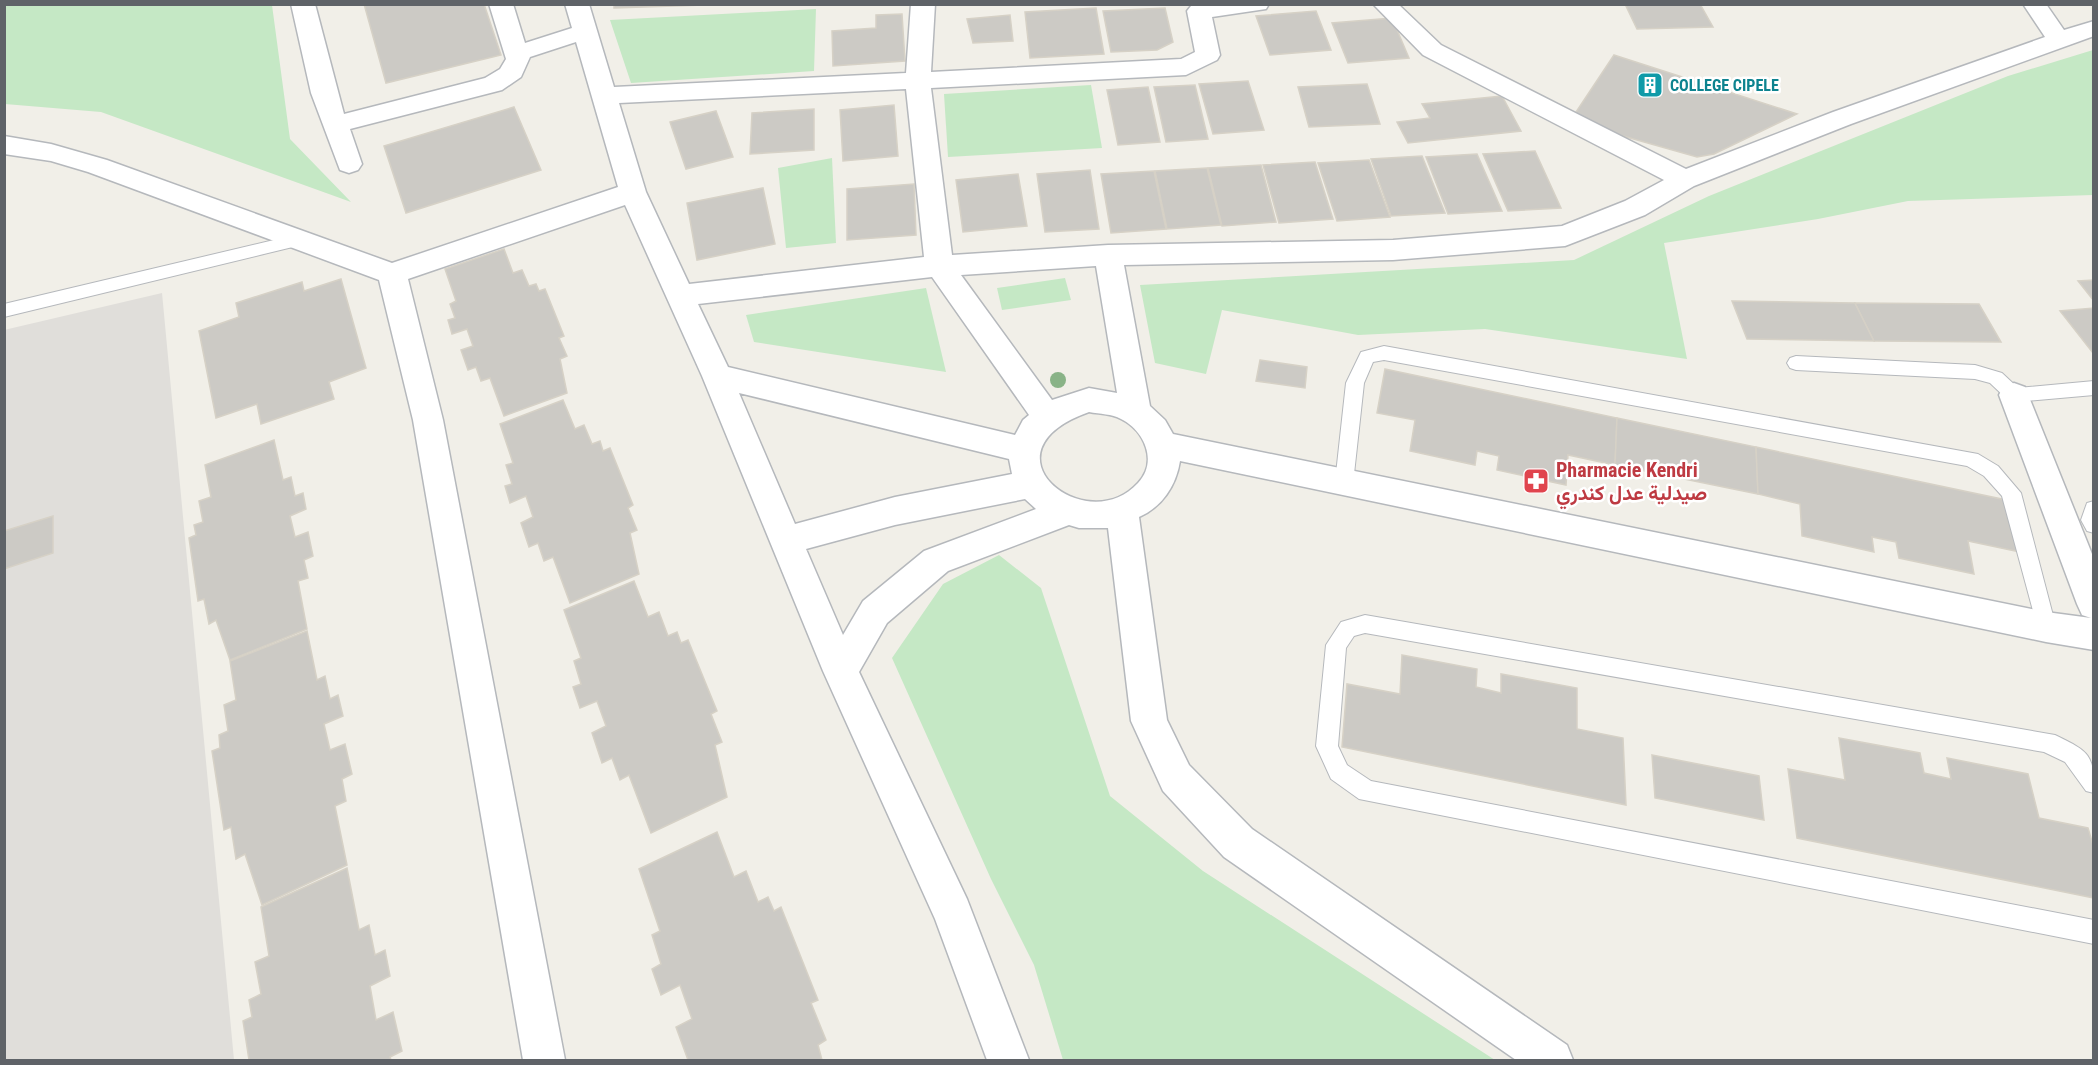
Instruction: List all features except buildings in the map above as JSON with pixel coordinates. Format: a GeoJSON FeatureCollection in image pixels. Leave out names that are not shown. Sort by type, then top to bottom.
{"type":"FeatureCollection","features":[{"type":"Feature","properties":{"kind":"street"},"geometry":{"type":"LineString","coordinates":[[303,4],[334,125],[349,164]]}},
{"type":"Feature","properties":{"kind":"street"},"geometry":{"type":"LineString","coordinates":[[334,125],[493,84],[504,78],[517,66],[518,53],[501,4]]}},
{"type":"Feature","properties":{"kind":"street"},"geometry":{"type":"LineString","coordinates":[[923,4],[918,82],[939,267],[1046,415]]}},
{"type":"Feature","properties":{"kind":"street"},"geometry":{"type":"LineString","coordinates":[[606,96],[1186,67],[1208,56],[1198,8],[1258,4]]}},
{"type":"Feature","properties":{"kind":"street"},"geometry":{"type":"LineString","coordinates":[[1384,4],[1432,50],[1685,180]]}},
{"type":"Feature","properties":{"kind":"street"},"geometry":{"type":"LineString","coordinates":[[2034,4],[2058,39]]}},
{"type":"Feature","properties":{"kind":"street"},"geometry":{"type":"LineString","coordinates":[[518,53],[581,18],[633,192],[682,295],[841,670],[952,913],[1008,1060]]}},
{"type":"Feature","properties":{"kind":"street"},"geometry":{"type":"LineString","coordinates":[[682,295],[939,267],[1108,255],[1393,250],[1565,236],[1635,208],[1685,180],[1842,118],[2094,28]]}},
{"type":"Feature","properties":{"kind":"street"},"geometry":{"type":"LineString","coordinates":[[4,145],[33,147],[95,165],[295,242],[392,274],[633,192]]}},
{"type":"Feature","properties":{"kind":"street"},"geometry":{"type":"LineString","coordinates":[[1108,255],[1136,413]]}},
{"type":"Feature","properties":{"kind":"street"},"geometry":{"type":"LineString","coordinates":[[392,274],[428,420],[544,1060]]}},
{"type":"Feature","properties":{"kind":"street"},"geometry":{"type":"LineString","coordinates":[[717,376],[1024,450]]}},
{"type":"Feature","properties":{"kind":"street"},"geometry":{"type":"LineString","coordinates":[[2014,396],[2094,604]]}},
{"type":"Feature","properties":{"kind":"street"},"geometry":{"type":"LineString","coordinates":[[1089,400],[1115,404],[1136,413],[1153,427],[1163,445],[1165,464],[1158,484],[1144,500],[1122,511],[1098,515],[1068,511],[1046,500],[1031,484],[1024,464],[1024,450],[1031,431],[1046,415],[1066,405],[1089,400]]}},
{"type":"Feature","properties":{"kind":"street"},"geometry":{"type":"LineString","coordinates":[[1163,445],[2046,627],[2094,634]]}},
{"type":"Feature","properties":{"kind":"street"},"geometry":{"type":"LineString","coordinates":[[787,540],[896,511],[1031,484]]}},
{"type":"Feature","properties":{"kind":"street"},"geometry":{"type":"LineString","coordinates":[[841,670],[875,612],[936,561],[1068,511]]}},
{"type":"Feature","properties":{"kind":"street"},"geometry":{"type":"LineString","coordinates":[[1122,511],[1149,721],[1176,778],[1238,843],[1552,1060]]}},
{"type":"Feature","properties":{"kind":"lane"},"geometry":{"type":"LineString","coordinates":[[4,311],[295,242]]}},
{"type":"Feature","properties":{"kind":"lane"},"geometry":{"type":"LineString","coordinates":[[1344,483],[1355,383],[1367,357],[1384,353],[1971,459],[1991,471],[2012,493],[2046,627]]}},
{"type":"Feature","properties":{"kind":"lane"},"geometry":{"type":"LineString","coordinates":[[1796,363],[1975,372],[1996,378],[2014,396],[2094,388]]}},
{"type":"Feature","properties":{"kind":"lane"},"geometry":{"type":"LineString","coordinates":[[2094,509],[2091,520],[2094,525]]}},
{"type":"Feature","properties":{"kind":"lane"},"geometry":{"type":"LineString","coordinates":[[2094,783],[2073,755],[2047,742],[1365,624],[1348,628],[1336,645],[1327,746],[1339,772],[1367,791],[2094,932]]}},
{"type":"Feature","properties":{"kind":"shaded area"},"geometry":{"type":"Polygon","coordinates":[[[162,293],[234,1060],[5,1060],[4,330],[162,293]]]}},
{"type":"Feature","properties":{"kind":"green space"},"geometry":{"type":"Polygon","coordinates":[[[4,5],[272,5],[290,139],[351,202],[101,112],[5,104],[4,5]]]}},
{"type":"Feature","properties":{"kind":"green space"},"geometry":{"type":"Polygon","coordinates":[[[816,9],[814,71],[631,83],[610,20],[816,9]]]}},
{"type":"Feature","properties":{"kind":"green space"},"geometry":{"type":"Polygon","coordinates":[[[2093,50],[2093,195],[1908,201],[1818,219],[1664,243],[1687,359],[1485,329],[1358,335],[1222,310],[1206,374],[1155,363],[1140,285],[1574,260],[1709,196],[2008,76],[2093,50]]]}},
{"type":"Feature","properties":{"kind":"green space"},"geometry":{"type":"Polygon","coordinates":[[[1091,85],[1102,148],[948,157],[944,94],[1091,85]]]}},
{"type":"Feature","properties":{"kind":"green space"},"geometry":{"type":"Polygon","coordinates":[[[832,158],[836,243],[786,248],[778,168],[832,158]]]}},
{"type":"Feature","properties":{"kind":"green space"},"geometry":{"type":"Polygon","coordinates":[[[1065,278],[1071,300],[1002,310],[997,288],[1065,278]]]}},
{"type":"Feature","properties":{"kind":"green space"},"geometry":{"type":"Polygon","coordinates":[[[926,288],[946,372],[754,342],[746,315],[926,288]]]}},
{"type":"Feature","properties":{"kind":"green space"},"geometry":{"type":"Polygon","coordinates":[[[999,555],[1041,588],[1110,796],[1203,871],[1495,1060],[1063,1060],[1034,965],[991,879],[892,658],[943,584],[999,555]]]}},
{"type":"Feature","properties":{"kind":"place","name":"COLLEGE CIPELE"},"geometry":{"type":"Point","coordinates":[1650,85]}},
{"type":"Feature","properties":{"kind":"place","name":"Pharmacie Kendri صيدلية عدل كندري"},"geometry":{"type":"Point","coordinates":[1536,481]}}]}
